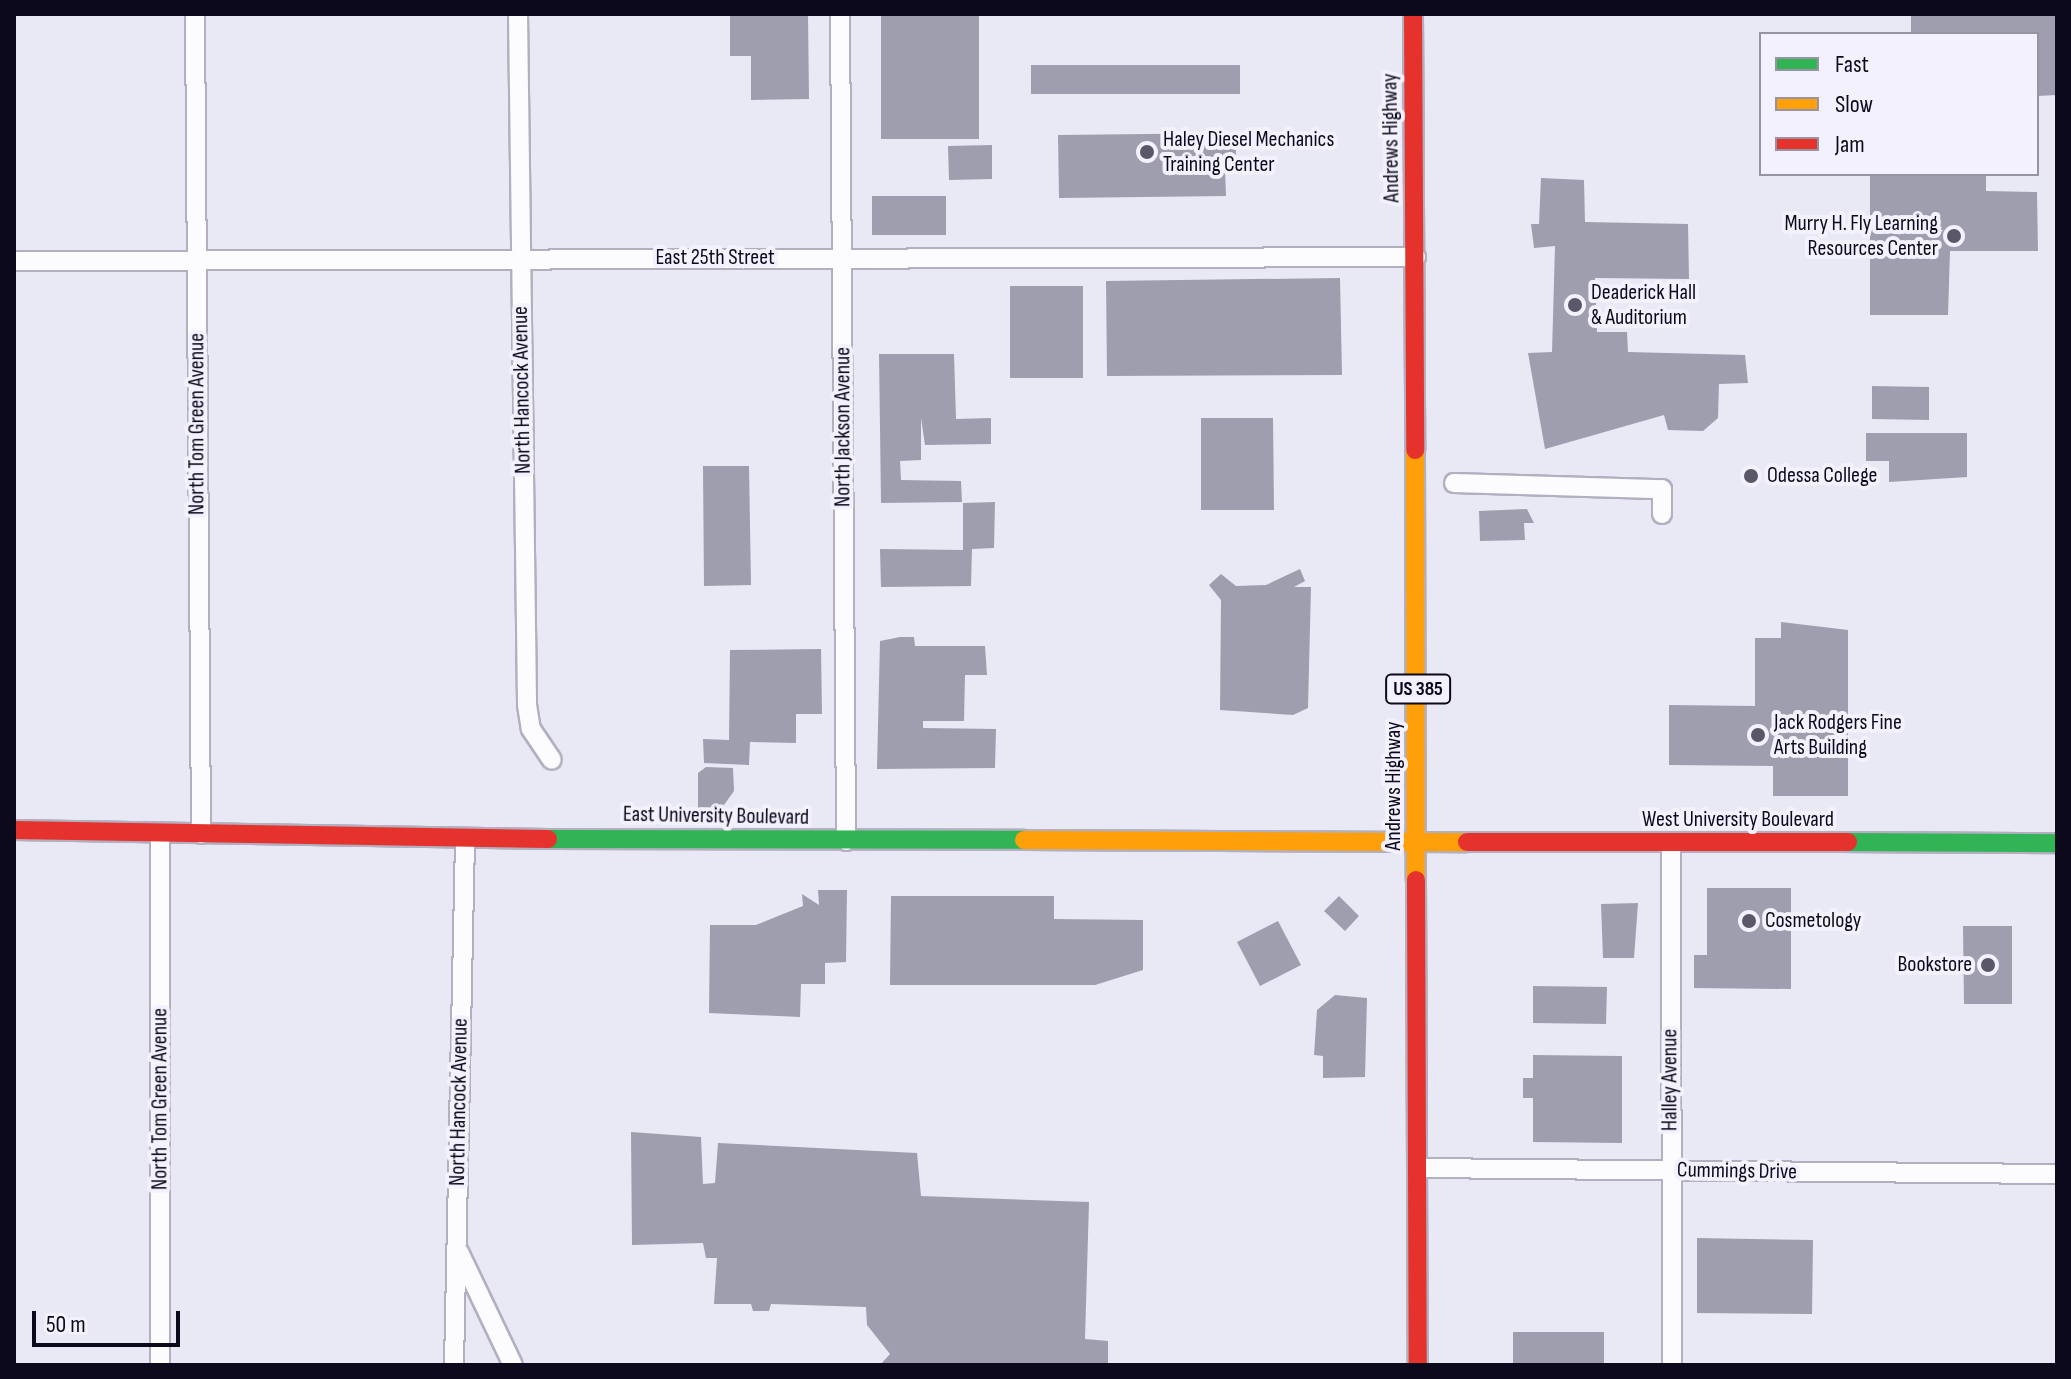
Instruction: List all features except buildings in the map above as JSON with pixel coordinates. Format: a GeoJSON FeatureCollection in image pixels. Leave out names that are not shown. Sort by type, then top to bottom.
{"type":"FeatureCollection","features":[{"type":"Feature","properties":{"kind":"main road","name":"Andrews Highway"},"geometry":{"type":"LineString","coordinates":[[1413,14],[1419,844],[1418,1365]]}},
{"type":"Feature","properties":{"kind":"main road","name":"East University Boulevard"},"geometry":{"type":"LineString","coordinates":[[14,830],[465,839],[1419,844]]}},
{"type":"Feature","properties":{"kind":"main road","name":"West University Boulevard"},"geometry":{"type":"LineString","coordinates":[[1419,844],[2057,843]]}},
{"type":"Feature","properties":{"kind":"street","name":"North Tom Green Avenue"},"geometry":{"type":"LineString","coordinates":[[195,14],[201,834]]}},
{"type":"Feature","properties":{"kind":"street","name":"North Hancock Avenue"},"geometry":{"type":"LineString","coordinates":[[518,14],[527,705],[531,729],[552,760]]}},
{"type":"Feature","properties":{"kind":"street","name":"North Jackson Avenue"},"geometry":{"type":"LineString","coordinates":[[840,14],[846,841]]}},
{"type":"Feature","properties":{"kind":"street","name":"East 25th Street"},"geometry":{"type":"LineString","coordinates":[[14,261],[1416,257]]}},
{"type":"Feature","properties":{"kind":"street"},"geometry":{"type":"LineString","coordinates":[[1454,483],[1662,489],[1662,514]]}},
{"type":"Feature","properties":{"kind":"street","name":"North Tom Green Avenue"},"geometry":{"type":"LineString","coordinates":[[160,834],[160,1365]]}},
{"type":"Feature","properties":{"kind":"street","name":"North Hancock Avenue"},"geometry":{"type":"LineString","coordinates":[[454,1365],[465,839]]}},
{"type":"Feature","properties":{"kind":"street","name":"Halley Avenue"},"geometry":{"type":"LineString","coordinates":[[1671,843],[1672,1365]]}},
{"type":"Feature","properties":{"kind":"street","name":"Cummings Drive"},"geometry":{"type":"LineString","coordinates":[[1417,1168],[2057,1174]]}},
{"type":"Feature","properties":{"kind":"street"},"geometry":{"type":"LineString","coordinates":[[456,1245],[513,1365]]}},
{"type":"Feature","properties":{"kind":"traffic: fast"},"geometry":{"type":"LineString","coordinates":[[548,839],[1024,840]]}},
{"type":"Feature","properties":{"kind":"traffic: fast"},"geometry":{"type":"LineString","coordinates":[[1848,842],[2057,843]]}},
{"type":"Feature","properties":{"kind":"traffic: slow"},"geometry":{"type":"LineString","coordinates":[[1415,450],[1416,880]]}},
{"type":"Feature","properties":{"kind":"traffic: slow"},"geometry":{"type":"LineString","coordinates":[[1024,840],[1467,842]]}},
{"type":"Feature","properties":{"kind":"traffic: jam"},"geometry":{"type":"LineString","coordinates":[[1413,14],[1415,450]]}},
{"type":"Feature","properties":{"kind":"traffic: jam"},"geometry":{"type":"LineString","coordinates":[[14,830],[548,839]]}},
{"type":"Feature","properties":{"kind":"traffic: jam"},"geometry":{"type":"LineString","coordinates":[[1467,842],[1848,842]]}},
{"type":"Feature","properties":{"kind":"traffic: jam"},"geometry":{"type":"LineString","coordinates":[[1416,880],[1418,1365]]}},
{"type":"Feature","properties":{"kind":"place","name":"Haley Diesel Mechanics Training Center"},"geometry":{"type":"Point","coordinates":[1147,152]}},
{"type":"Feature","properties":{"kind":"place","name":"Murry H. Fly Learning Resources Center"},"geometry":{"type":"Point","coordinates":[1954,236]}},
{"type":"Feature","properties":{"kind":"place","name":"Deaderick Hall & Auditorium"},"geometry":{"type":"Point","coordinates":[1575,305]}},
{"type":"Feature","properties":{"kind":"place","name":"Odessa College"},"geometry":{"type":"Point","coordinates":[1751,476]}},
{"type":"Feature","properties":{"kind":"place","name":"Jack Rodgers Fine Arts Building"},"geometry":{"type":"Point","coordinates":[1758,735]}},
{"type":"Feature","properties":{"kind":"place","name":"Cosmetology"},"geometry":{"type":"Point","coordinates":[1749,921]}},
{"type":"Feature","properties":{"kind":"place","name":"Bookstore"},"geometry":{"type":"Point","coordinates":[1988,965]}}]}
